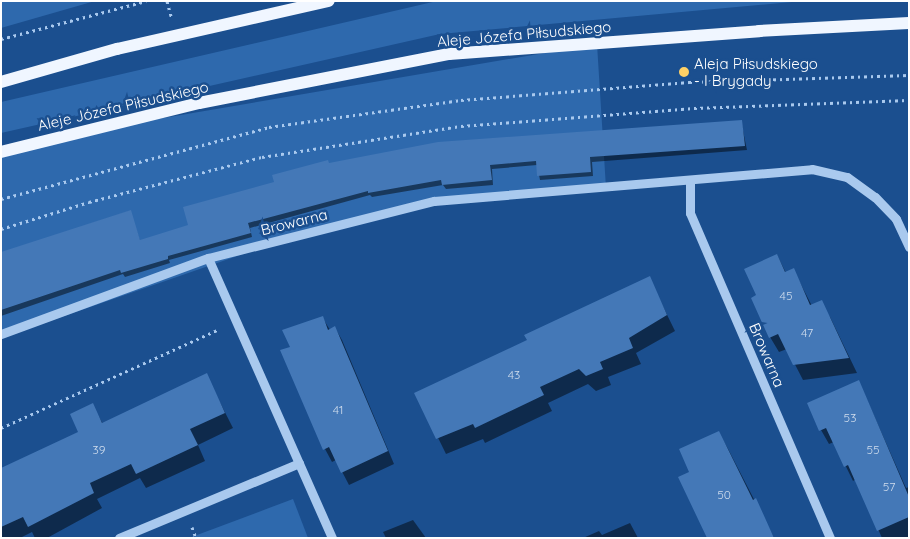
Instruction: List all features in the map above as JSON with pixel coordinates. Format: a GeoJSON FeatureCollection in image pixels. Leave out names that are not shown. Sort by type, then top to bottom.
{"type":"FeatureCollection","features":[{"type":"Feature","properties":{"kind":"main road"},"geometry":{"type":"LineString","coordinates":[[1,82],[117,49],[329,1]]}},
{"type":"Feature","properties":{"kind":"main road","name":"Aleje Józefa Piłsudskiego"},"geometry":{"type":"LineString","coordinates":[[1,152],[200,103],[449,54],[759,31],[909,24]]}},
{"type":"Feature","properties":{"kind":"street","name":"Browarna"},"geometry":{"type":"LineString","coordinates":[[1,334],[208,258],[434,201],[690,181],[812,168],[847,177],[875,197],[896,219],[909,246]]}},
{"type":"Feature","properties":{"kind":"street","name":"Browarna"},"geometry":{"type":"LineString","coordinates":[[690,181],[690,213],[830,538]]}},
{"type":"Feature","properties":{"kind":"street"},"geometry":{"type":"LineString","coordinates":[[208,258],[332,538]]}},
{"type":"Feature","properties":{"kind":"street"},"geometry":{"type":"LineString","coordinates":[[119,538],[299,463]]}},
{"type":"Feature","properties":{"kind":"path"},"geometry":{"type":"LineString","coordinates":[[1,40],[146,1]]}},
{"type":"Feature","properties":{"kind":"path"},"geometry":{"type":"LineString","coordinates":[[1,199],[269,127],[461,100],[689,82],[909,75]]}},
{"type":"Feature","properties":{"kind":"path"},"geometry":{"type":"LineString","coordinates":[[1,229],[89,202],[262,157],[461,126],[694,108],[909,100]]}},
{"type":"Feature","properties":{"kind":"path"},"geometry":{"type":"LineString","coordinates":[[1,428],[236,322]]}},
{"type":"Feature","properties":{"kind":"shaded area"},"geometry":{"type":"Polygon","coordinates":[[[1,1],[95,1],[1,28],[1,1]]]}},
{"type":"Feature","properties":{"kind":"shaded area"},"geometry":{"type":"Polygon","coordinates":[[[437,1],[803,1],[440,34],[1,133],[1,102],[437,1]]]}},
{"type":"Feature","properties":{"kind":"shaded area"},"geometry":{"type":"Polygon","coordinates":[[[597,44],[606,188],[434,201],[292,237],[1,338],[1,156],[81,132],[597,44]]]}},
{"type":"Feature","properties":{"kind":"shaded area"},"geometry":{"type":"Polygon","coordinates":[[[293,499],[308,538],[189,538],[293,499]]]}},
{"type":"Feature","properties":{"kind":"building"},"geometry":{"type":"Polygon","coordinates":[[[742,120],[745,146],[590,157],[591,172],[537,176],[536,161],[490,165],[492,180],[442,185],[441,180],[368,193],[368,191],[248,223],[251,233],[168,256],[168,259],[121,273],[120,270],[1,310],[1,252],[131,210],[140,240],[188,225],[183,207],[274,182],[272,175],[328,160],[329,163],[438,142],[742,120]]]}},
{"type":"Feature","properties":{"kind":"building"},"geometry":{"type":"Polygon","coordinates":[[[777,254],[785,272],[794,268],[810,305],[822,300],[849,358],[793,365],[778,334],[769,338],[751,298],[756,295],[744,269],[777,254]]]}},
{"type":"Feature","properties":{"kind":"building"},"geometry":{"type":"Polygon","coordinates":[[[650,276],[667,315],[629,338],[633,348],[600,362],[603,369],[586,376],[579,369],[540,387],[544,395],[475,428],[473,424],[436,439],[414,393],[527,340],[524,335],[650,276]]]}},
{"type":"Feature","properties":{"kind":"building"},"geometry":{"type":"Polygon","coordinates":[[[323,316],[328,330],[335,326],[388,451],[341,473],[329,447],[323,450],[280,350],[290,347],[282,330],[323,316]]]}},
{"type":"Feature","properties":{"kind":"building"},"geometry":{"type":"Polygon","coordinates":[[[207,373],[225,413],[190,429],[198,445],[136,474],[131,464],[90,483],[94,493],[28,527],[23,517],[1,527],[1,468],[78,432],[70,414],[93,403],[102,423],[207,373]]]}},
{"type":"Feature","properties":{"kind":"building"},"geometry":{"type":"Polygon","coordinates":[[[859,380],[909,497],[909,517],[877,531],[848,465],[844,467],[826,428],[819,431],[807,403],[859,380]]]}},
{"type":"Feature","properties":{"kind":"building"},"geometry":{"type":"Polygon","coordinates":[[[719,431],[753,500],[756,498],[774,538],[707,538],[678,477],[689,472],[679,449],[719,431]]]}},
{"type":"Feature","properties":{"kind":"place","name":"Aleja Piłsudskiego - I Brygady"},"geometry":{"type":"Point","coordinates":[684,72]}}]}
